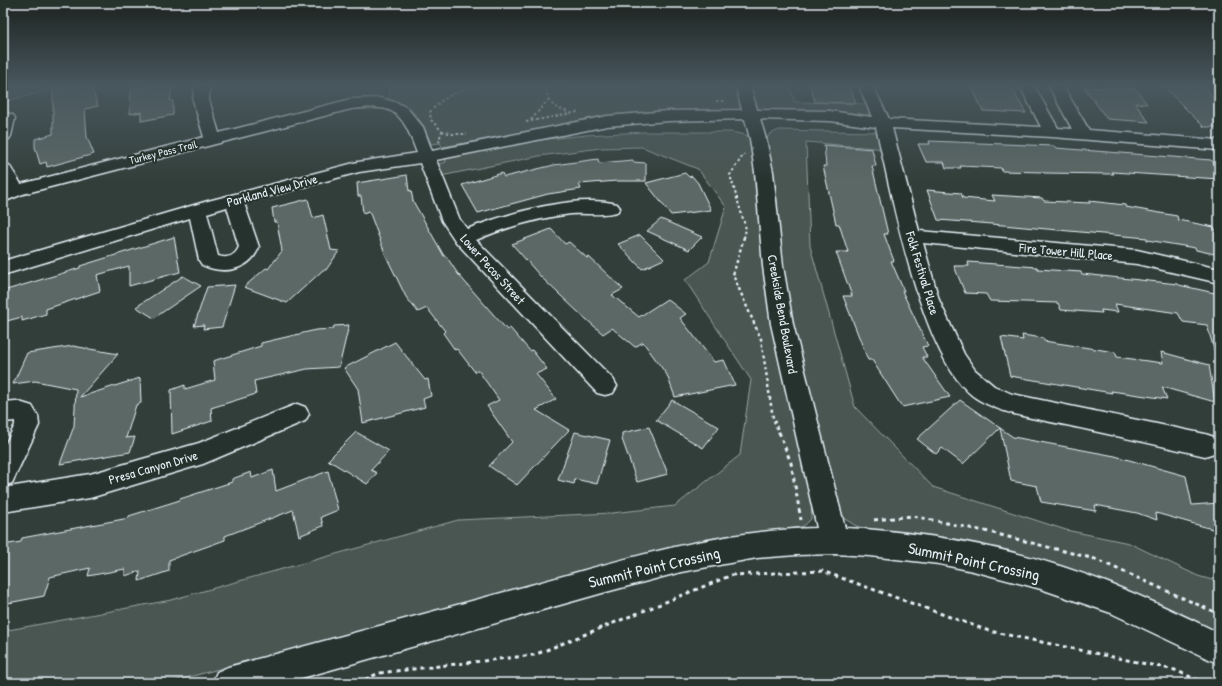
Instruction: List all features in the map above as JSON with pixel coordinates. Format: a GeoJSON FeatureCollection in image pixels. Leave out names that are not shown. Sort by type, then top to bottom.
{"type":"FeatureCollection","features":[{"type":"Feature","properties":{"kind":"street"},"geometry":{"type":"LineString","coordinates":[[3,136],[7,118]]}},
{"type":"Feature","properties":{"kind":"street"},"geometry":{"type":"LineString","coordinates":[[206,118],[213,140]]}},
{"type":"Feature","properties":{"kind":"street","name":"Turkey Pass Trail"},"geometry":{"type":"LineString","coordinates":[[10,193],[297,118]]}},
{"type":"Feature","properties":{"kind":"street","name":"Lower Pecos Street"},"geometry":{"type":"LineString","coordinates":[[408,118],[415,127],[425,157],[451,221],[463,238],[604,386]]}},
{"type":"Feature","properties":{"kind":"street","name":"Creekside Bend Boulevard"},"geometry":{"type":"LineString","coordinates":[[748,118],[764,172],[773,266],[782,324],[831,531]]}},
{"type":"Feature","properties":{"kind":"street","name":"Folk Festival Place"},"geometry":{"type":"LineString","coordinates":[[881,118],[910,236],[929,300],[955,358],[967,376],[986,393],[1009,403],[1205,445]]}},
{"type":"Feature","properties":{"kind":"street"},"geometry":{"type":"LineString","coordinates":[[1044,118],[1052,132]]}},
{"type":"Feature","properties":{"kind":"street"},"geometry":{"type":"LineString","coordinates":[[1074,118],[1084,135]]}},
{"type":"Feature","properties":{"kind":"street","name":"Parkland View Drive"},"geometry":{"type":"LineString","coordinates":[[3,268],[196,210],[358,167],[425,157],[545,133],[749,124],[865,126],[883,123],[1052,132],[1219,145]]}},
{"type":"Feature","properties":{"kind":"street"},"geometry":{"type":"LineString","coordinates":[[3,169],[10,193]]}},
{"type":"Feature","properties":{"kind":"street"},"geometry":{"type":"LineString","coordinates":[[196,210],[210,260],[219,264],[233,262],[245,256],[249,247],[234,200]]}},
{"type":"Feature","properties":{"kind":"street"},"geometry":{"type":"LineString","coordinates":[[463,238],[490,226],[529,216],[567,209],[611,208]]}},
{"type":"Feature","properties":{"kind":"street","name":"Fire Tower Hill Place"},"geometry":{"type":"LineString","coordinates":[[910,236],[1137,257],[1219,276]]}},
{"type":"Feature","properties":{"kind":"street"},"geometry":{"type":"LineString","coordinates":[[3,412],[20,411],[28,418],[27,425],[3,476]]}},
{"type":"Feature","properties":{"kind":"street","name":"Presa Canyon Drive"},"geometry":{"type":"LineString","coordinates":[[3,500],[90,486],[203,453],[297,414]]}},
{"type":"Feature","properties":{"kind":"street","name":"Summit Point Crossing"},"geometry":{"type":"LineString","coordinates":[[228,683],[678,558],[831,531],[978,558],[1046,576],[1106,597],[1169,624],[1219,649]]}},
{"type":"Feature","properties":{"kind":"path"},"geometry":{"type":"LineString","coordinates":[[431,118],[442,131],[453,134],[469,134],[460,138]]}},
{"type":"Feature","properties":{"kind":"path"},"geometry":{"type":"LineString","coordinates":[[529,121],[532,118]]}},
{"type":"Feature","properties":{"kind":"path"},"geometry":{"type":"LineString","coordinates":[[525,123],[544,118]]}},
{"type":"Feature","properties":{"kind":"path"},"geometry":{"type":"LineString","coordinates":[[749,124],[744,154],[730,175],[746,230],[733,274],[761,338],[773,418],[791,463],[800,520],[831,531]]}},
{"type":"Feature","properties":{"kind":"path"},"geometry":{"type":"LineString","coordinates":[[441,144],[439,140],[442,131]]}},
{"type":"Feature","properties":{"kind":"path"},"geometry":{"type":"LineString","coordinates":[[871,521],[913,516],[989,532],[1095,559],[1219,614]]}},
{"type":"Feature","properties":{"kind":"path"},"geometry":{"type":"LineString","coordinates":[[358,683],[379,673],[534,655],[732,575],[822,571],[989,631],[1175,670],[1204,683]]}},
{"type":"Feature","properties":{"kind":"shaded area"},"geometry":{"type":"Polygon","coordinates":[[[418,118],[662,118],[557,127],[442,147],[440,143],[431,144],[418,118]]]}},
{"type":"Feature","properties":{"kind":"shaded area"},"geometry":{"type":"Polygon","coordinates":[[[779,130],[874,132],[879,134],[886,149],[806,142],[810,246],[855,407],[933,487],[1066,530],[1129,543],[1198,576],[1219,582],[1219,637],[856,526],[845,519],[840,510],[790,312],[783,273],[775,180],[767,138],[770,134],[779,130]]]}},
{"type":"Feature","properties":{"kind":"shaded area"},"geometry":{"type":"Polygon","coordinates":[[[644,132],[731,132],[746,135],[750,139],[758,189],[764,279],[769,314],[812,500],[811,519],[804,526],[731,535],[668,548],[167,683],[3,683],[3,631],[171,600],[458,520],[612,513],[675,506],[740,455],[751,380],[685,280],[709,262],[726,207],[698,169],[642,147],[601,148],[539,156],[441,176],[438,164],[446,162],[445,158],[539,140],[586,135],[644,132]]]}},
{"type":"Feature","properties":{"kind":"building"},"geometry":{"type":"Polygon","coordinates":[[[53,118],[86,118],[87,137],[94,154],[47,167],[46,162],[40,164],[35,147],[35,139],[53,134],[53,118]]]}},
{"type":"Feature","properties":{"kind":"building"},"geometry":{"type":"Polygon","coordinates":[[[141,118],[157,118],[141,121],[141,118]]]}},
{"type":"Feature","properties":{"kind":"building"},"geometry":{"type":"Polygon","coordinates":[[[1106,118],[1146,118],[1149,122],[1106,118]]]}},
{"type":"Feature","properties":{"kind":"building"},"geometry":{"type":"Polygon","coordinates":[[[1195,118],[1219,118],[1219,127],[1204,127],[1195,118]]]}},
{"type":"Feature","properties":{"kind":"building"},"geometry":{"type":"Polygon","coordinates":[[[929,141],[1054,146],[1056,148],[1211,160],[1219,169],[1219,179],[1112,172],[1114,174],[1002,171],[1001,168],[960,166],[961,168],[946,168],[944,162],[926,162],[918,144],[930,144],[929,141]]]}},
{"type":"Feature","properties":{"kind":"building"},"geometry":{"type":"Polygon","coordinates":[[[824,145],[872,149],[876,166],[872,166],[888,234],[884,234],[894,261],[891,261],[904,291],[902,291],[928,346],[922,347],[927,357],[922,357],[950,397],[902,407],[872,360],[868,360],[843,296],[852,296],[836,252],[848,252],[839,224],[836,224],[823,166],[826,166],[824,145]]]}},
{"type":"Feature","properties":{"kind":"building"},"geometry":{"type":"Polygon","coordinates":[[[598,159],[599,163],[633,160],[633,162],[646,163],[646,181],[617,181],[579,184],[581,189],[548,194],[478,213],[462,185],[502,173],[504,177],[554,165],[598,159]]]}},
{"type":"Feature","properties":{"kind":"building"},"geometry":{"type":"Polygon","coordinates":[[[685,173],[689,177],[692,176],[698,183],[711,210],[671,215],[646,183],[685,173]]]}},
{"type":"Feature","properties":{"kind":"building"},"geometry":{"type":"Polygon","coordinates":[[[407,175],[409,191],[411,190],[413,201],[444,256],[446,256],[458,274],[507,330],[510,328],[530,351],[532,350],[547,369],[536,374],[556,399],[536,410],[569,430],[517,485],[489,466],[512,442],[487,406],[499,400],[478,370],[475,372],[457,349],[455,350],[443,333],[445,331],[427,308],[418,312],[406,297],[386,256],[369,211],[363,213],[361,196],[358,196],[357,183],[407,175]]]}},
{"type":"Feature","properties":{"kind":"building"},"geometry":{"type":"Polygon","coordinates":[[[927,190],[961,193],[963,198],[995,201],[992,195],[1042,198],[1044,201],[1090,203],[1089,201],[1125,205],[1126,207],[1177,216],[1178,220],[1214,227],[1216,231],[1219,232],[1219,255],[1196,250],[1195,248],[1147,240],[1147,238],[938,220],[927,190]]]}},
{"type":"Feature","properties":{"kind":"building"},"geometry":{"type":"Polygon","coordinates":[[[308,199],[313,218],[323,215],[331,250],[339,251],[326,270],[323,270],[287,303],[244,287],[266,268],[268,269],[282,251],[277,222],[274,222],[272,208],[308,199]]]}},
{"type":"Feature","properties":{"kind":"building"},"geometry":{"type":"Polygon","coordinates":[[[661,219],[702,237],[689,250],[647,231],[661,219]]]}},
{"type":"Feature","properties":{"kind":"building"},"geometry":{"type":"Polygon","coordinates":[[[551,229],[565,244],[569,242],[587,258],[589,257],[623,289],[612,295],[639,317],[667,299],[686,314],[680,318],[714,362],[724,360],[735,385],[675,397],[667,375],[643,342],[635,347],[612,328],[603,334],[541,277],[512,244],[551,229]]]}},
{"type":"Feature","properties":{"kind":"building"},"geometry":{"type":"Polygon","coordinates":[[[640,235],[664,259],[642,269],[618,244],[640,235]]]}},
{"type":"Feature","properties":{"kind":"building"},"geometry":{"type":"Polygon","coordinates":[[[174,237],[180,272],[129,286],[129,266],[97,275],[100,291],[46,309],[46,314],[22,321],[22,317],[3,322],[3,291],[80,268],[80,266],[174,237]]]}},
{"type":"Feature","properties":{"kind":"building"},"geometry":{"type":"Polygon","coordinates":[[[968,262],[1037,267],[1038,269],[1081,272],[1082,274],[1178,284],[1219,294],[1219,353],[1215,353],[1207,325],[1183,322],[1178,313],[1115,304],[1118,312],[1101,310],[1102,313],[1061,310],[1058,303],[990,301],[986,294],[965,293],[954,266],[969,266],[968,262]]]}},
{"type":"Feature","properties":{"kind":"building"},"geometry":{"type":"Polygon","coordinates":[[[183,276],[201,286],[154,318],[136,307],[183,276]]]}},
{"type":"Feature","properties":{"kind":"building"},"geometry":{"type":"Polygon","coordinates":[[[235,285],[222,327],[203,329],[204,325],[194,326],[207,287],[235,285]]]}},
{"type":"Feature","properties":{"kind":"building"},"geometry":{"type":"Polygon","coordinates":[[[349,325],[339,367],[307,369],[254,381],[256,394],[211,408],[212,421],[172,434],[171,390],[185,385],[185,389],[215,380],[213,361],[261,346],[261,343],[316,330],[333,329],[334,326],[349,325]]]}},
{"type":"Feature","properties":{"kind":"building"},"geometry":{"type":"Polygon","coordinates":[[[1022,335],[1043,338],[1044,341],[1115,352],[1117,357],[1163,363],[1161,352],[1209,365],[1215,402],[1162,387],[1167,399],[1111,391],[1112,393],[1010,376],[1001,337],[1023,340],[1022,335]]]}},
{"type":"Feature","properties":{"kind":"building"},"geometry":{"type":"Polygon","coordinates":[[[395,342],[425,380],[428,379],[431,396],[423,399],[425,407],[363,423],[358,389],[344,368],[395,342]]]}},
{"type":"Feature","properties":{"kind":"building"},"geometry":{"type":"Polygon","coordinates":[[[73,346],[118,354],[80,397],[140,378],[141,403],[136,405],[126,438],[135,437],[130,452],[60,464],[74,426],[76,389],[35,381],[13,384],[27,353],[73,346]]]}},
{"type":"Feature","properties":{"kind":"building"},"geometry":{"type":"Polygon","coordinates":[[[672,400],[719,427],[703,448],[656,420],[672,400]]]}},
{"type":"Feature","properties":{"kind":"building"},"geometry":{"type":"Polygon","coordinates":[[[960,400],[1000,428],[963,464],[942,448],[936,454],[917,439],[960,400]]]}},
{"type":"Feature","properties":{"kind":"building"},"geometry":{"type":"Polygon","coordinates":[[[649,427],[668,474],[637,482],[622,439],[622,433],[649,427]]]}},
{"type":"Feature","properties":{"kind":"building"},"geometry":{"type":"Polygon","coordinates":[[[1000,428],[1013,437],[1115,456],[1186,476],[1192,505],[1219,503],[1219,531],[1156,513],[1157,520],[1137,513],[1095,505],[1096,511],[1041,502],[1037,486],[1011,481],[1000,428]]]}},
{"type":"Feature","properties":{"kind":"building"},"geometry":{"type":"Polygon","coordinates":[[[356,432],[389,451],[371,470],[377,473],[367,484],[328,460],[356,432]]]}},
{"type":"Feature","properties":{"kind":"building"},"geometry":{"type":"Polygon","coordinates":[[[575,432],[610,440],[597,484],[575,479],[574,484],[558,480],[575,432]]]}},
{"type":"Feature","properties":{"kind":"building"},"geometry":{"type":"Polygon","coordinates":[[[273,470],[276,491],[328,471],[338,510],[321,517],[323,526],[299,536],[293,510],[225,536],[225,540],[169,560],[169,571],[139,581],[140,571],[125,576],[125,569],[88,576],[90,568],[50,577],[44,596],[3,604],[3,545],[21,542],[22,538],[129,518],[129,516],[232,482],[232,479],[251,472],[252,478],[273,470]]]}}]}
